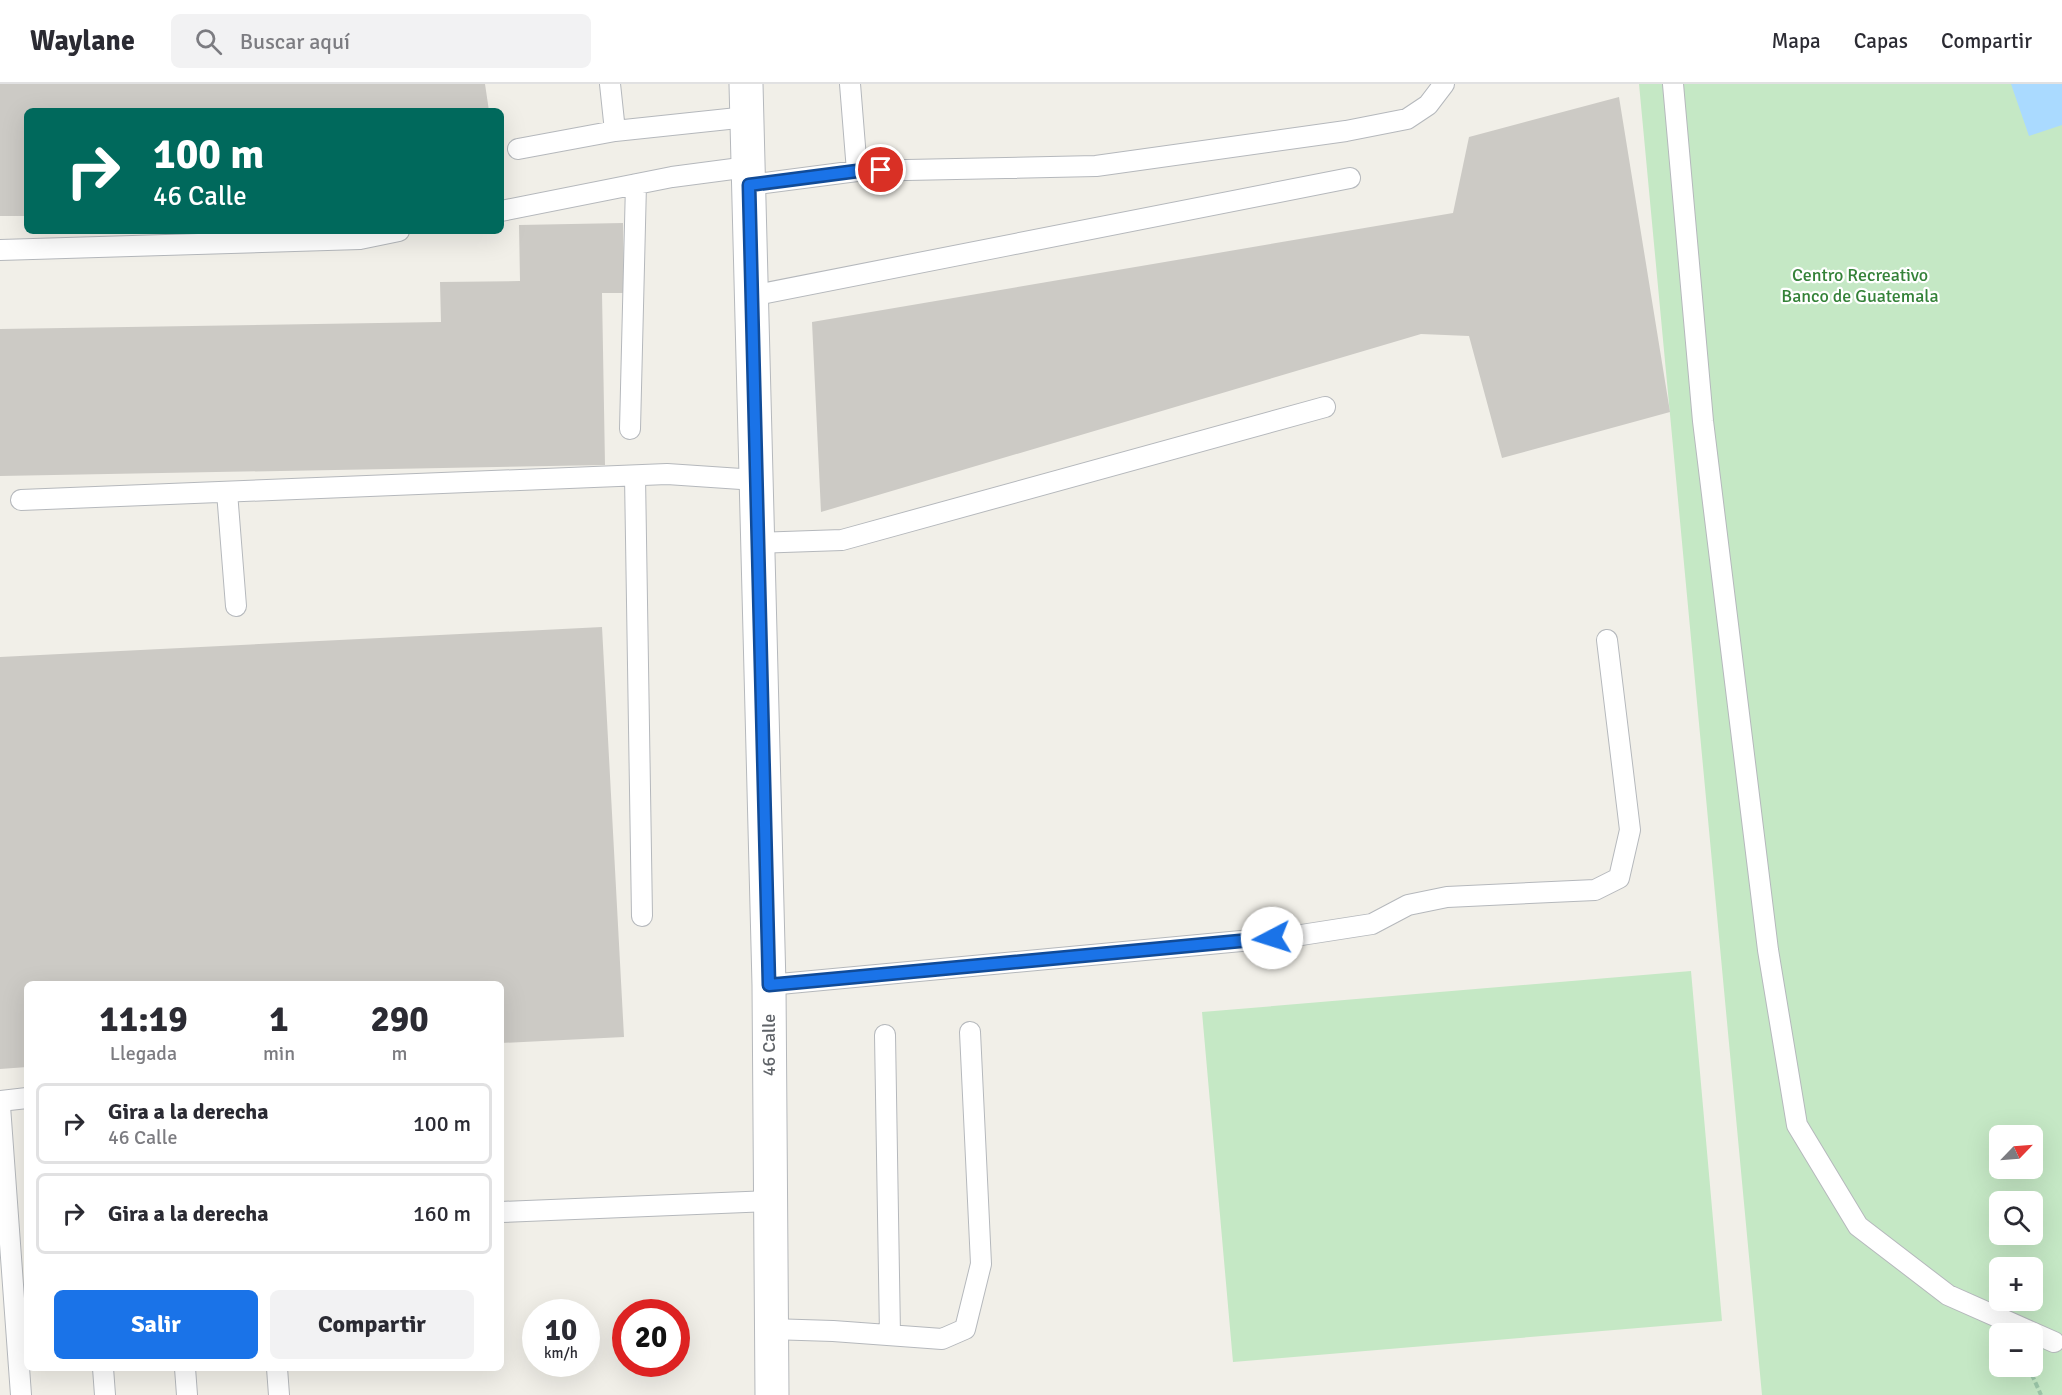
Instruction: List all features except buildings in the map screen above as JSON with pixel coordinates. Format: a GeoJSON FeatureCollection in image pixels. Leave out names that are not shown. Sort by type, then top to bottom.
{"type":"FeatureCollection","features":[{"type":"Feature","properties":{"kind":"street","name":"46 Calle"},"geometry":{"type":"LineString","coordinates":[[746,84],[769,985],[772,1395]]}},
{"type":"Feature","properties":{"kind":"lane"},"geometry":{"type":"LineString","coordinates":[[610,84],[615,131]]}},
{"type":"Feature","properties":{"kind":"lane"},"geometry":{"type":"LineString","coordinates":[[850,84],[857,171]]}},
{"type":"Feature","properties":{"kind":"lane"},"geometry":{"type":"LineString","coordinates":[[504,210],[636,184],[857,171],[1096,166],[1346,131],[1407,119],[1428,105],[1444,84]]}},
{"type":"Feature","properties":{"kind":"lane"},"geometry":{"type":"LineString","coordinates":[[1673,84],[1704,433],[1768,950],[1797,1125],[1858,1226],[1948,1295],[2054,1342]]}},
{"type":"Feature","properties":{"kind":"lane"},"geometry":{"type":"LineString","coordinates":[[518,149],[615,131],[747,117]]}},
{"type":"Feature","properties":{"kind":"lane"},"geometry":{"type":"LineString","coordinates":[[752,296],[1350,178]]}},
{"type":"Feature","properties":{"kind":"lane"},"geometry":{"type":"LineString","coordinates":[[630,429],[636,184]]}},
{"type":"Feature","properties":{"kind":"lane"},"geometry":{"type":"LineString","coordinates":[[0,250],[360,239],[384,234]]}},
{"type":"Feature","properties":{"kind":"lane"},"geometry":{"type":"LineString","coordinates":[[756,543],[842,540],[1325,407]]}},
{"type":"Feature","properties":{"kind":"lane"},"geometry":{"type":"LineString","coordinates":[[21,500],[667,474],[756,480]]}},
{"type":"Feature","properties":{"kind":"lane"},"geometry":{"type":"LineString","coordinates":[[635,476],[642,916]]}},
{"type":"Feature","properties":{"kind":"lane"},"geometry":{"type":"LineString","coordinates":[[227,492],[236,606]]}},
{"type":"Feature","properties":{"kind":"lane"},"geometry":{"type":"LineString","coordinates":[[769,985],[1295,936],[1372,924],[1408,905],[1447,897],[1595,890],[1619,878],[1630,830],[1607,640]]}},
{"type":"Feature","properties":{"kind":"lane"},"geometry":{"type":"LineString","coordinates":[[770,1329],[942,1339],[965,1329],[981,1264],[970,1032]]}},
{"type":"Feature","properties":{"kind":"lane"},"geometry":{"type":"LineString","coordinates":[[885,1035],[890,1335]]}},
{"type":"Feature","properties":{"kind":"lane"},"geometry":{"type":"LineString","coordinates":[[0,1101],[24,1098]]}},
{"type":"Feature","properties":{"kind":"lane"},"geometry":{"type":"LineString","coordinates":[[0,1106],[21,1395]]}},
{"type":"Feature","properties":{"kind":"lane"},"geometry":{"type":"LineString","coordinates":[[504,1212],[769,1201]]}},
{"type":"Feature","properties":{"kind":"lane"},"geometry":{"type":"LineString","coordinates":[[103,1371],[105,1395]]}},
{"type":"Feature","properties":{"kind":"lane"},"geometry":{"type":"LineString","coordinates":[[185,1371],[187,1395]]}},
{"type":"Feature","properties":{"kind":"lane"},"geometry":{"type":"LineString","coordinates":[[277,1371],[279,1395]]}},
{"type":"Feature","properties":{"kind":"path"},"geometry":{"type":"LineString","coordinates":[[2033,1377],[2041,1395]]}},
{"type":"Feature","properties":{"kind":"green space","name":"Centro Recreativo Banco de Guatemala"},"geometry":{"type":"Polygon","coordinates":[[[1639,84],[2062,84],[2062,1395],[1762,1395],[1639,84]]]}},
{"type":"Feature","properties":{"kind":"green space"},"geometry":{"type":"Polygon","coordinates":[[[1691,971],[1722,1321],[1233,1362],[1202,1012],[1691,971]]]}},
{"type":"Feature","properties":{"kind":"water"},"geometry":{"type":"Polygon","coordinates":[[[2011,84],[2062,84],[2062,125],[2029,136],[2011,84]]]}},
{"type":"Feature","properties":{"kind":"route"},"geometry":{"type":"LineString","coordinates":[[881,170],[749,185],[756,543],[769,985],[1272,938]]}}]}
